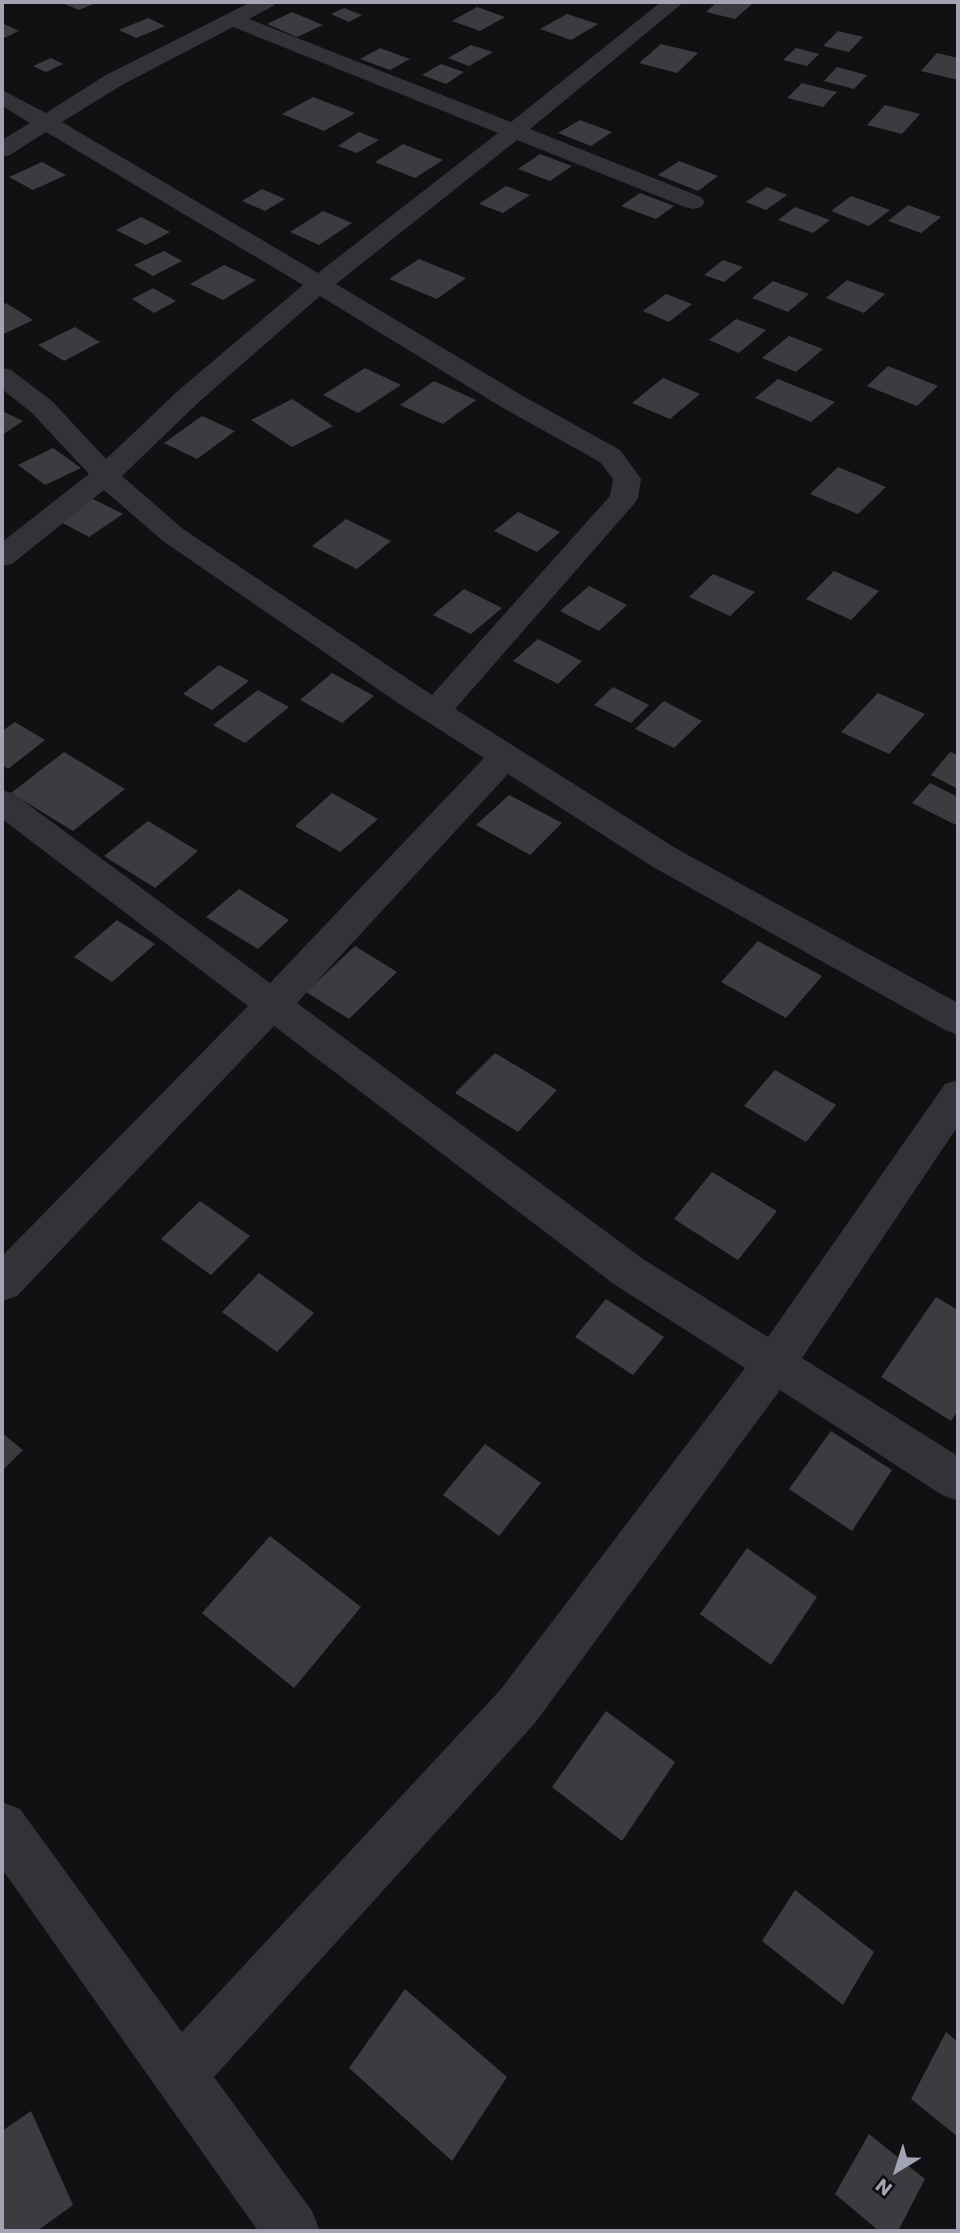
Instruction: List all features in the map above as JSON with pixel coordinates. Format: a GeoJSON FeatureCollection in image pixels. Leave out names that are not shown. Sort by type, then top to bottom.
{"type":"FeatureCollection","features":[{"type":"Feature","properties":{"kind":"street"},"geometry":{"type":"LineString","coordinates":[[2,150],[114,80],[266,2]]}},
{"type":"Feature","properties":{"kind":"street"},"geometry":{"type":"LineString","coordinates":[[2,558],[106,475],[190,395],[319,285],[674,2]]}},
{"type":"Feature","properties":{"kind":"street"},"geometry":{"type":"LineString","coordinates":[[231,19],[694,202]]}},
{"type":"Feature","properties":{"kind":"street"},"geometry":{"type":"LineString","coordinates":[[2,97],[47,121],[513,402],[610,456],[627,479],[624,498],[435,711]]}},
{"type":"Feature","properties":{"kind":"street"},"geometry":{"type":"LineString","coordinates":[[2,376],[42,407],[125,496],[173,535],[435,711],[665,858],[958,1020]]}},
{"type":"Feature","properties":{"kind":"street"},"geometry":{"type":"LineString","coordinates":[[2,1283],[273,1004],[505,756]]}},
{"type":"Feature","properties":{"kind":"street"},"geometry":{"type":"LineString","coordinates":[[2,802],[629,1272],[958,1480]]}},
{"type":"Feature","properties":{"kind":"street"},"geometry":{"type":"LineString","coordinates":[[180,2074],[518,1706],[774,1364],[958,1095]]}},
{"type":"Feature","properties":{"kind":"street"},"geometry":{"type":"LineString","coordinates":[[2,1827],[292,2231]]}},
{"type":"Feature","properties":{"kind":"building"},"geometry":{"type":"Polygon","coordinates":[[[60,2],[98,2],[79,10],[60,2]]]}},
{"type":"Feature","properties":{"kind":"building"},"geometry":{"type":"Polygon","coordinates":[[[717,2],[752,4],[735,19],[706,12],[717,2]]]}},
{"type":"Feature","properties":{"kind":"building"},"geometry":{"type":"Polygon","coordinates":[[[477,7],[505,17],[480,31],[452,21],[477,7]]]}},
{"type":"Feature","properties":{"kind":"building"},"geometry":{"type":"Polygon","coordinates":[[[344,8],[362,15],[349,22],[331,14],[344,8]]]}},
{"type":"Feature","properties":{"kind":"building"},"geometry":{"type":"Polygon","coordinates":[[[292,12],[323,25],[297,37],[267,24],[292,12]]]}},
{"type":"Feature","properties":{"kind":"building"},"geometry":{"type":"Polygon","coordinates":[[[567,14],[598,24],[571,40],[540,29],[567,14]]]}},
{"type":"Feature","properties":{"kind":"building"},"geometry":{"type":"Polygon","coordinates":[[[148,18],[165,26],[136,38],[119,30],[148,18]]]}},
{"type":"Feature","properties":{"kind":"building"},"geometry":{"type":"Polygon","coordinates":[[[2,23],[19,31],[2,39],[2,23]]]}},
{"type":"Feature","properties":{"kind":"building"},"geometry":{"type":"Polygon","coordinates":[[[838,31],[863,37],[849,52],[823,46],[838,31]]]}},
{"type":"Feature","properties":{"kind":"building"},"geometry":{"type":"Polygon","coordinates":[[[661,44],[698,53],[677,73],[639,63],[661,44]]]}},
{"type":"Feature","properties":{"kind":"building"},"geometry":{"type":"Polygon","coordinates":[[[471,45],[493,52],[469,66],[448,58],[471,45]]]}},
{"type":"Feature","properties":{"kind":"building"},"geometry":{"type":"Polygon","coordinates":[[[380,48],[410,59],[390,70],[360,59],[380,48]]]}},
{"type":"Feature","properties":{"kind":"building"},"geometry":{"type":"Polygon","coordinates":[[[796,48],[819,54],[807,66],[783,60],[796,48]]]}},
{"type":"Feature","properties":{"kind":"building"},"geometry":{"type":"Polygon","coordinates":[[[937,53],[958,58],[958,80],[921,71],[937,53]]]}},
{"type":"Feature","properties":{"kind":"building"},"geometry":{"type":"Polygon","coordinates":[[[51,58],[63,64],[46,72],[33,66],[51,58]]]}},
{"type":"Feature","properties":{"kind":"building"},"geometry":{"type":"Polygon","coordinates":[[[441,64],[464,72],[446,84],[422,75],[441,64]]]}},
{"type":"Feature","properties":{"kind":"building"},"geometry":{"type":"Polygon","coordinates":[[[837,67],[867,75],[854,89],[824,81],[837,67]]]}},
{"type":"Feature","properties":{"kind":"building"},"geometry":{"type":"Polygon","coordinates":[[[802,83],[837,92],[823,107],[787,98],[802,83]]]}},
{"type":"Feature","properties":{"kind":"building"},"geometry":{"type":"Polygon","coordinates":[[[313,97],[355,113],[324,131],[282,114],[313,97]]]}},
{"type":"Feature","properties":{"kind":"building"},"geometry":{"type":"Polygon","coordinates":[[[885,105],[920,114],[902,134],[867,125],[885,105]]]}},
{"type":"Feature","properties":{"kind":"building"},"geometry":{"type":"Polygon","coordinates":[[[580,120],[612,132],[591,146],[558,133],[580,120]]]}},
{"type":"Feature","properties":{"kind":"building"},"geometry":{"type":"Polygon","coordinates":[[[359,132],[379,140],[357,153],[338,146],[359,132]]]}},
{"type":"Feature","properties":{"kind":"building"},"geometry":{"type":"Polygon","coordinates":[[[403,144],[443,160],[415,178],[375,162],[403,144]]]}},
{"type":"Feature","properties":{"kind":"building"},"geometry":{"type":"Polygon","coordinates":[[[540,154],[572,166],[550,181],[518,169],[540,154]]]}},
{"type":"Feature","properties":{"kind":"building"},"geometry":{"type":"Polygon","coordinates":[[[679,161],[718,176],[698,191],[658,175],[679,161]]]}},
{"type":"Feature","properties":{"kind":"building"},"geometry":{"type":"Polygon","coordinates":[[[42,162],[66,175],[33,190],[9,177],[42,162]]]}},
{"type":"Feature","properties":{"kind":"building"},"geometry":{"type":"Polygon","coordinates":[[[506,186],[530,195],[503,213],[479,204],[506,186]]]}},
{"type":"Feature","properties":{"kind":"building"},"geometry":{"type":"Polygon","coordinates":[[[767,187],[787,195],[766,210],[746,202],[767,187]]]}},
{"type":"Feature","properties":{"kind":"building"},"geometry":{"type":"Polygon","coordinates":[[[262,189],[285,199],[265,211],[242,201],[262,189]]]}},
{"type":"Feature","properties":{"kind":"building"},"geometry":{"type":"Polygon","coordinates":[[[640,193],[674,206],[656,219],[621,206],[640,193]]]}},
{"type":"Feature","properties":{"kind":"building"},"geometry":{"type":"Polygon","coordinates":[[[851,196],[890,210],[869,226],[831,211],[851,196]]]}},
{"type":"Feature","properties":{"kind":"building"},"geometry":{"type":"Polygon","coordinates":[[[908,205],[941,217],[921,233],[888,221],[908,205]]]}},
{"type":"Feature","properties":{"kind":"building"},"geometry":{"type":"Polygon","coordinates":[[[795,207],[830,220],[813,233],[778,220],[795,207]]]}},
{"type":"Feature","properties":{"kind":"building"},"geometry":{"type":"Polygon","coordinates":[[[323,211],[352,223],[319,245],[290,232],[323,211]]]}},
{"type":"Feature","properties":{"kind":"building"},"geometry":{"type":"Polygon","coordinates":[[[141,217],[170,232],[146,245],[116,230],[141,217]]]}},
{"type":"Feature","properties":{"kind":"building"},"geometry":{"type":"Polygon","coordinates":[[[164,251],[182,261],[153,276],[134,265],[164,251]]]}},
{"type":"Feature","properties":{"kind":"building"},"geometry":{"type":"Polygon","coordinates":[[[419,259],[466,278],[437,299],[389,279],[419,259]]]}},
{"type":"Feature","properties":{"kind":"building"},"geometry":{"type":"Polygon","coordinates":[[[723,260],[743,267],[724,282],[704,275],[723,260]]]}},
{"type":"Feature","properties":{"kind":"building"},"geometry":{"type":"Polygon","coordinates":[[[224,265],[256,280],[223,300],[190,284],[224,265]]]}},
{"type":"Feature","properties":{"kind":"building"},"geometry":{"type":"Polygon","coordinates":[[[847,280],[885,294],[864,313],[826,298],[847,280]]]}},
{"type":"Feature","properties":{"kind":"building"},"geometry":{"type":"Polygon","coordinates":[[[773,281],[809,294],[788,312],[752,298],[773,281]]]}},
{"type":"Feature","properties":{"kind":"building"},"geometry":{"type":"Polygon","coordinates":[[[153,288],[176,301],[154,313],[132,299],[153,288]]]}},
{"type":"Feature","properties":{"kind":"building"},"geometry":{"type":"Polygon","coordinates":[[[666,294],[692,304],[669,322],[643,311],[666,294]]]}},
{"type":"Feature","properties":{"kind":"building"},"geometry":{"type":"Polygon","coordinates":[[[6,303],[33,320],[2,335],[2,305],[6,303]]]}},
{"type":"Feature","properties":{"kind":"building"},"geometry":{"type":"Polygon","coordinates":[[[736,319],[766,330],[739,353],[709,340],[736,319]]]}},
{"type":"Feature","properties":{"kind":"building"},"geometry":{"type":"Polygon","coordinates":[[[75,327],[100,342],[64,361],[38,345],[75,327]]]}},
{"type":"Feature","properties":{"kind":"building"},"geometry":{"type":"Polygon","coordinates":[[[789,336],[823,349],[796,372],[762,358],[789,336]]]}},
{"type":"Feature","properties":{"kind":"building"},"geometry":{"type":"Polygon","coordinates":[[[888,366],[938,386],[917,406],[867,386],[888,366]]]}},
{"type":"Feature","properties":{"kind":"building"},"geometry":{"type":"Polygon","coordinates":[[[365,368],[401,385],[358,413],[323,395],[365,368]]]}},
{"type":"Feature","properties":{"kind":"building"},"geometry":{"type":"Polygon","coordinates":[[[663,378],[700,394],[670,419],[632,403],[663,378]]]}},
{"type":"Feature","properties":{"kind":"building"},"geometry":{"type":"Polygon","coordinates":[[[778,379],[835,402],[811,422],[755,398],[778,379]]]}},
{"type":"Feature","properties":{"kind":"building"},"geometry":{"type":"Polygon","coordinates":[[[434,381],[476,400],[443,424],[400,405],[434,381]]]}},
{"type":"Feature","properties":{"kind":"building"},"geometry":{"type":"Polygon","coordinates":[[[292,399],[333,426],[292,447],[251,420],[292,399]]]}},
{"type":"Feature","properties":{"kind":"building"},"geometry":{"type":"Polygon","coordinates":[[[2,411],[23,421],[2,435],[2,411]]]}},
{"type":"Feature","properties":{"kind":"building"},"geometry":{"type":"Polygon","coordinates":[[[202,416],[235,431],[197,459],[164,443],[202,416]]]}},
{"type":"Feature","properties":{"kind":"building"},"geometry":{"type":"Polygon","coordinates":[[[53,448],[81,468],[45,485],[18,465],[53,448]]]}},
{"type":"Feature","properties":{"kind":"building"},"geometry":{"type":"Polygon","coordinates":[[[838,467],[886,487],[858,514],[810,494],[838,467]]]}},
{"type":"Feature","properties":{"kind":"building"},"geometry":{"type":"Polygon","coordinates":[[[93,499],[123,514],[89,537],[59,521],[93,499]]]}},
{"type":"Feature","properties":{"kind":"building"},"geometry":{"type":"Polygon","coordinates":[[[518,512],[560,532],[537,552],[494,531],[518,512]]]}},
{"type":"Feature","properties":{"kind":"building"},"geometry":{"type":"Polygon","coordinates":[[[346,519],[391,541],[357,569],[312,546],[346,519]]]}},
{"type":"Feature","properties":{"kind":"building"},"geometry":{"type":"Polygon","coordinates":[[[834,571],[879,591],[851,620],[806,599],[834,571]]]}},
{"type":"Feature","properties":{"kind":"building"},"geometry":{"type":"Polygon","coordinates":[[[713,574],[755,592],[730,616],[689,597],[713,574]]]}},
{"type":"Feature","properties":{"kind":"building"},"geometry":{"type":"Polygon","coordinates":[[[589,586],[627,605],[599,631],[560,611],[589,586]]]}},
{"type":"Feature","properties":{"kind":"building"},"geometry":{"type":"Polygon","coordinates":[[[464,589],[502,608],[471,634],[433,615],[464,589]]]}},
{"type":"Feature","properties":{"kind":"building"},"geometry":{"type":"Polygon","coordinates":[[[538,639],[582,661],[558,684],[513,661],[538,639]]]}},
{"type":"Feature","properties":{"kind":"building"},"geometry":{"type":"Polygon","coordinates":[[[219,665],[249,681],[212,710],[183,694],[219,665]]]}},
{"type":"Feature","properties":{"kind":"building"},"geometry":{"type":"Polygon","coordinates":[[[332,673],[374,696],[342,723],[300,700],[332,673]]]}},
{"type":"Feature","properties":{"kind":"building"},"geometry":{"type":"Polygon","coordinates":[[[613,687],[649,705],[631,723],[594,705],[613,687]]]}},
{"type":"Feature","properties":{"kind":"building"},"geometry":{"type":"Polygon","coordinates":[[[258,690],[289,707],[245,743],[213,725],[258,690]]]}},
{"type":"Feature","properties":{"kind":"building"},"geometry":{"type":"Polygon","coordinates":[[[878,693],[925,714],[889,754],[841,732],[878,693]]]}},
{"type":"Feature","properties":{"kind":"building"},"geometry":{"type":"Polygon","coordinates":[[[664,701],[702,721],[674,748],[635,729],[664,701]]]}},
{"type":"Feature","properties":{"kind":"building"},"geometry":{"type":"Polygon","coordinates":[[[15,722],[45,740],[8,769],[2,765],[2,731],[15,722]]]}},
{"type":"Feature","properties":{"kind":"building"},"geometry":{"type":"Polygon","coordinates":[[[64,752],[125,789],[73,831],[11,793],[64,752]]]}},
{"type":"Feature","properties":{"kind":"building"},"geometry":{"type":"Polygon","coordinates":[[[950,752],[958,755],[958,789],[931,775],[950,752]]]}},
{"type":"Feature","properties":{"kind":"building"},"geometry":{"type":"Polygon","coordinates":[[[930,783],[958,797],[958,826],[912,803],[930,783]]]}},
{"type":"Feature","properties":{"kind":"building"},"geometry":{"type":"Polygon","coordinates":[[[332,793],[378,819],[340,852],[295,826],[332,793]]]}},
{"type":"Feature","properties":{"kind":"building"},"geometry":{"type":"Polygon","coordinates":[[[509,795],[562,823],[530,855],[476,825],[509,795]]]}},
{"type":"Feature","properties":{"kind":"building"},"geometry":{"type":"Polygon","coordinates":[[[148,821],[198,851],[155,888],[104,856],[148,821]]]}},
{"type":"Feature","properties":{"kind":"building"},"geometry":{"type":"Polygon","coordinates":[[[239,889],[289,920],[258,949],[206,917],[239,889]]]}},
{"type":"Feature","properties":{"kind":"building"},"geometry":{"type":"Polygon","coordinates":[[[117,920],[155,944],[112,982],[74,957],[117,920]]]}},
{"type":"Feature","properties":{"kind":"building"},"geometry":{"type":"Polygon","coordinates":[[[758,941],[822,976],[786,1018],[721,982],[758,941]]]}},
{"type":"Feature","properties":{"kind":"building"},"geometry":{"type":"Polygon","coordinates":[[[355,946],[397,972],[349,1019],[306,992],[355,946]]]}},
{"type":"Feature","properties":{"kind":"building"},"geometry":{"type":"Polygon","coordinates":[[[495,1053],[557,1090],[518,1132],[455,1093],[495,1053]]]}},
{"type":"Feature","properties":{"kind":"building"},"geometry":{"type":"Polygon","coordinates":[[[775,1070],[836,1105],[806,1142],[744,1106],[775,1070]]]}},
{"type":"Feature","properties":{"kind":"building"},"geometry":{"type":"Polygon","coordinates":[[[712,1172],[777,1211],[738,1260],[674,1219],[712,1172]]]}},
{"type":"Feature","properties":{"kind":"building"},"geometry":{"type":"Polygon","coordinates":[[[200,1201],[250,1236],[211,1275],[161,1239],[200,1201]]]}},
{"type":"Feature","properties":{"kind":"building"},"geometry":{"type":"Polygon","coordinates":[[[259,1273],[314,1313],[277,1352],[222,1312],[259,1273]]]}},
{"type":"Feature","properties":{"kind":"building"},"geometry":{"type":"Polygon","coordinates":[[[936,1297],[958,1310],[958,1410],[951,1421],[881,1377],[936,1297]]]}},
{"type":"Feature","properties":{"kind":"building"},"geometry":{"type":"Polygon","coordinates":[[[606,1299],[664,1337],[633,1375],[575,1337],[606,1299]]]}},
{"type":"Feature","properties":{"kind":"building"},"geometry":{"type":"Polygon","coordinates":[[[831,1431],[892,1470],[852,1531],[789,1489],[831,1431]]]}},
{"type":"Feature","properties":{"kind":"building"},"geometry":{"type":"Polygon","coordinates":[[[2,1433],[23,1450],[2,1471],[2,1433]]]}},
{"type":"Feature","properties":{"kind":"building"},"geometry":{"type":"Polygon","coordinates":[[[485,1444],[541,1483],[499,1536],[443,1495],[485,1444]]]}},
{"type":"Feature","properties":{"kind":"building"},"geometry":{"type":"Polygon","coordinates":[[[270,1536],[361,1607],[294,1688],[202,1613],[270,1536]]]}},
{"type":"Feature","properties":{"kind":"building"},"geometry":{"type":"Polygon","coordinates":[[[747,1548],[817,1597],[771,1665],[700,1614],[747,1548]]]}},
{"type":"Feature","properties":{"kind":"building"},"geometry":{"type":"Polygon","coordinates":[[[606,1711],[675,1762],[622,1841],[552,1787],[606,1711]]]}},
{"type":"Feature","properties":{"kind":"building"},"geometry":{"type":"Polygon","coordinates":[[[795,1890],[874,1952],[843,2005],[762,1941],[795,1890]]]}},
{"type":"Feature","properties":{"kind":"building"},"geometry":{"type":"Polygon","coordinates":[[[405,1989],[507,2077],[452,2161],[349,2068],[405,1989]]]}},
{"type":"Feature","properties":{"kind":"building"},"geometry":{"type":"Polygon","coordinates":[[[946,2032],[958,2042],[958,2137],[911,2099],[946,2032]]]}},
{"type":"Feature","properties":{"kind":"building"},"geometry":{"type":"Polygon","coordinates":[[[31,2111],[73,2205],[37,2231],[2,2231],[2,2131],[31,2111]]]}},
{"type":"Feature","properties":{"kind":"building"},"geometry":{"type":"Polygon","coordinates":[[[869,2134],[925,2179],[898,2231],[879,2231],[835,2194],[869,2134]]]}}]}
